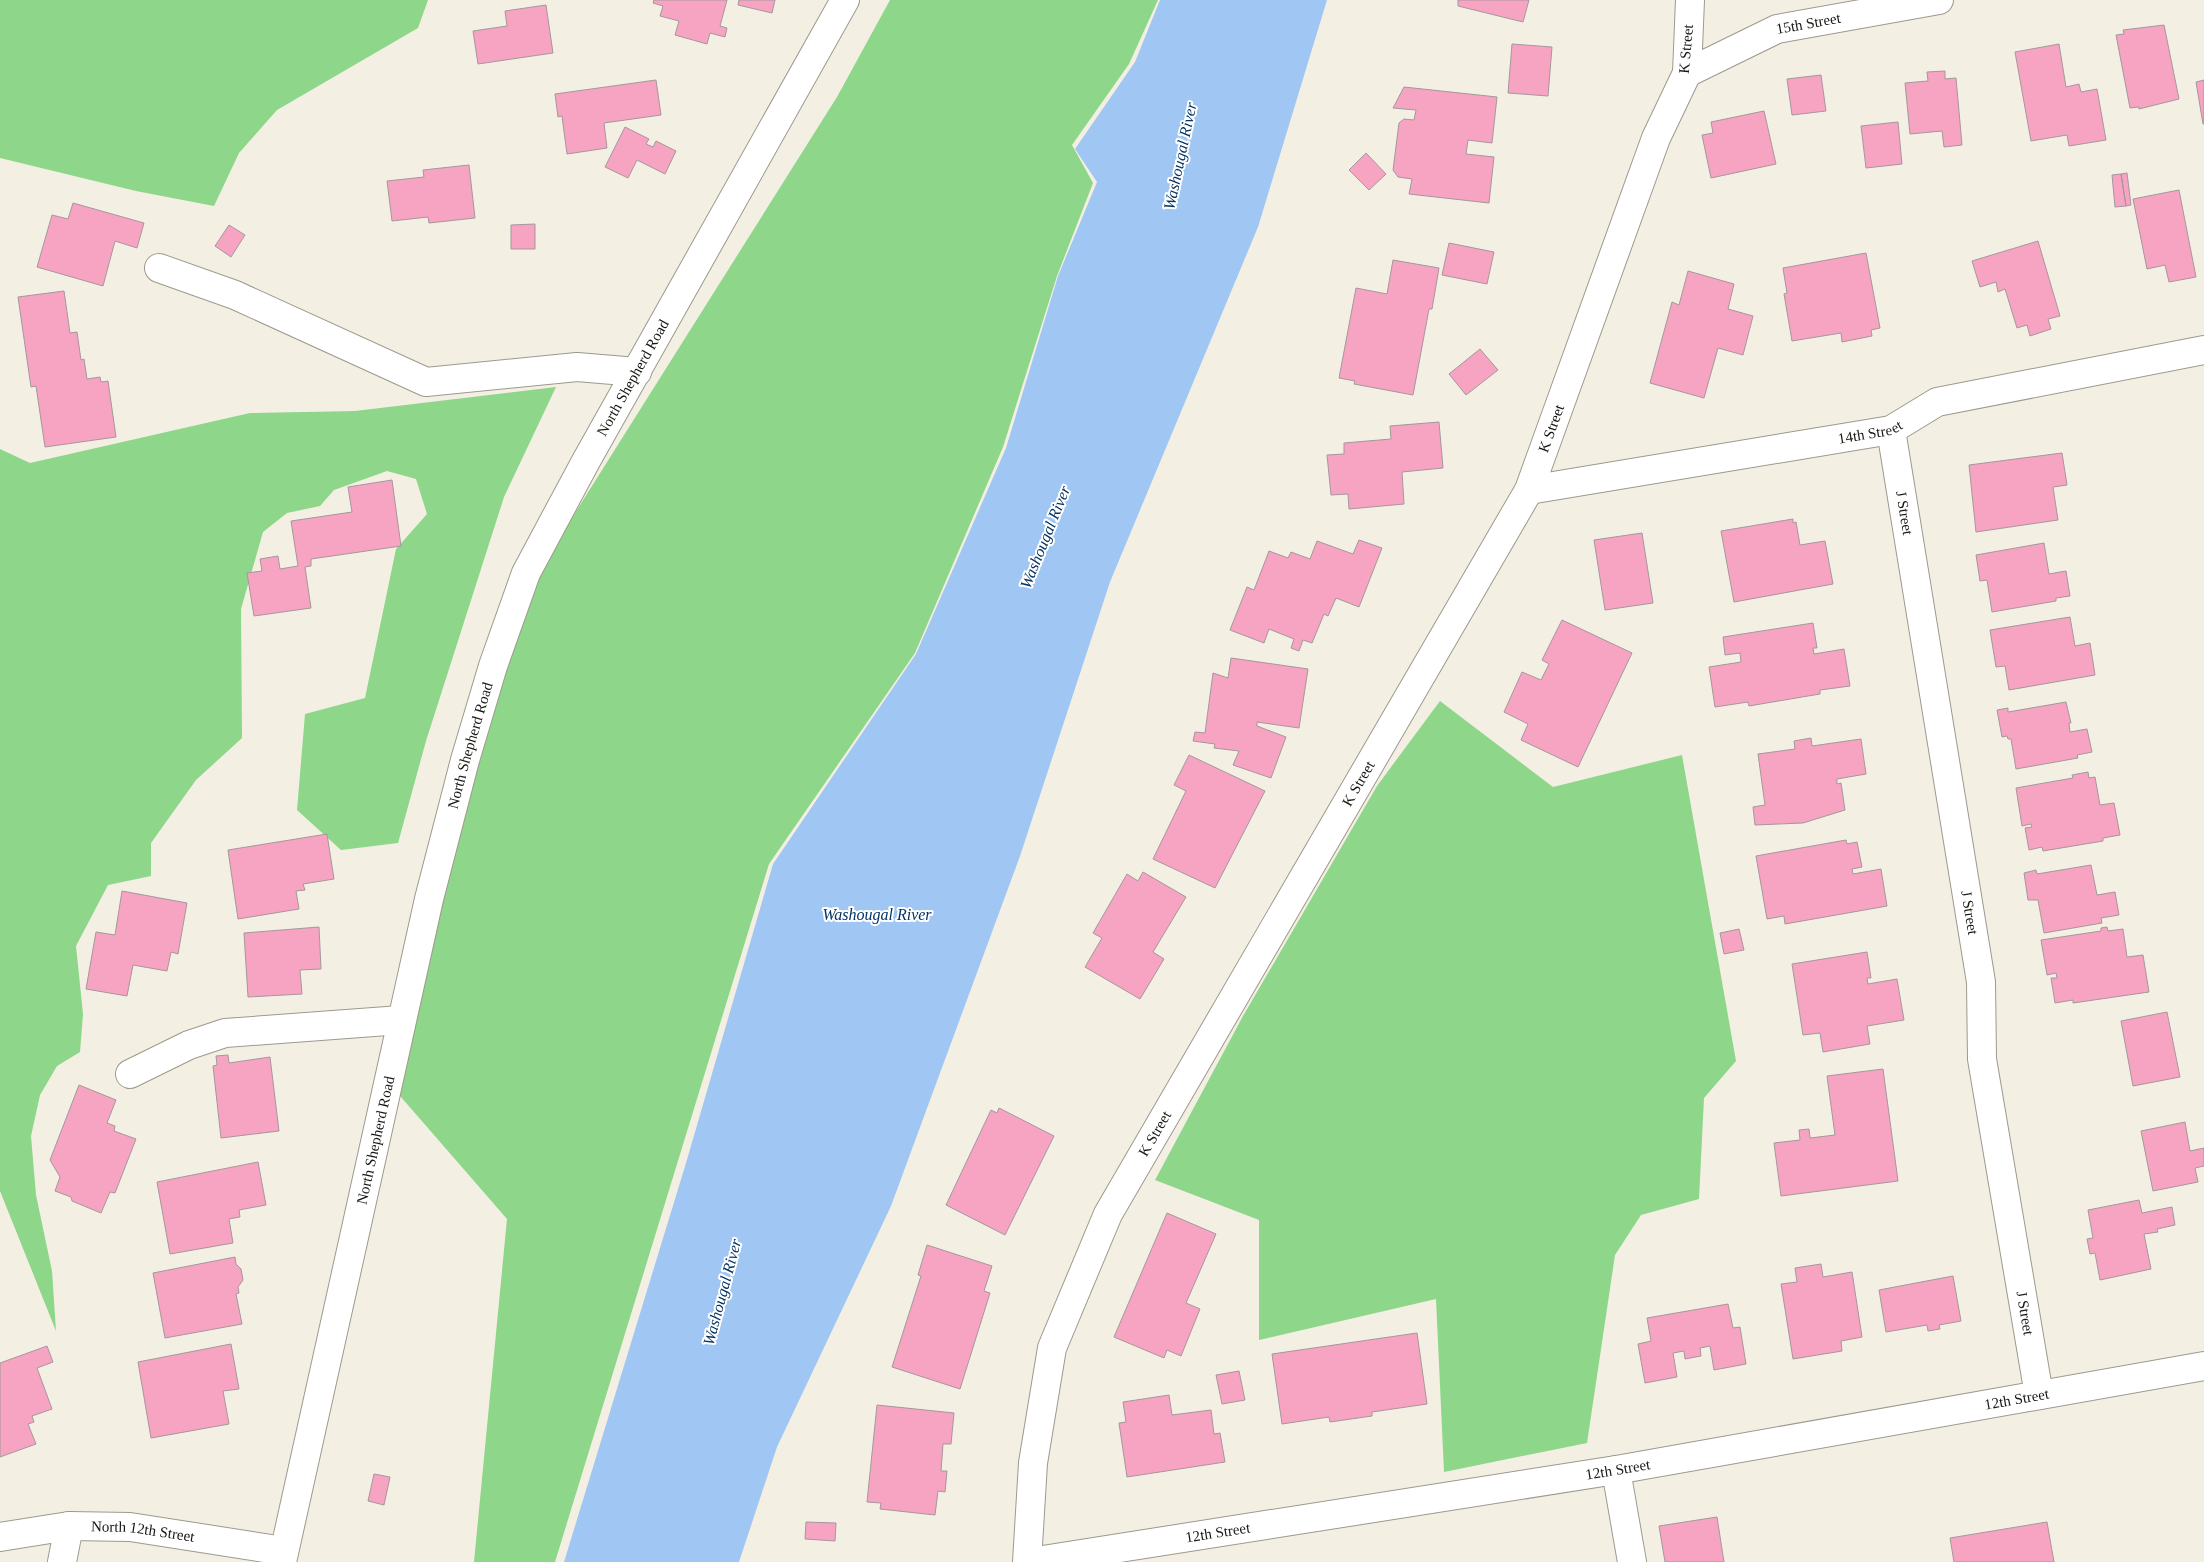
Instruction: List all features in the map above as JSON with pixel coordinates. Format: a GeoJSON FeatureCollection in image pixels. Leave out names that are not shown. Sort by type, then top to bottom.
{"type":"FeatureCollection","features":[{"type":"Feature","properties":{"kind":"street","name":"North Shepherd Road"},"geometry":{"type":"LineString","coordinates":[[283,1557],[401,1020],[464,760],[493,666],[526,573],[845,0]]}},
{"type":"Feature","properties":{"kind":"street","name":"K Street"},"geometry":{"type":"LineString","coordinates":[[1029,1562],[1033,1463],[1052,1348],[1108,1214],[1530,490],[1656,138],[1687,73],[1690,0]]}},
{"type":"Feature","properties":{"kind":"street","name":"15th Street"},"geometry":{"type":"LineString","coordinates":[[1687,73],[1777,29],[1939,0]]}},
{"type":"Feature","properties":{"kind":"street"},"geometry":{"type":"LineString","coordinates":[[159,268],[235,295],[426,382],[577,367],[637,372]]}},
{"type":"Feature","properties":{"kind":"street","name":"14th Street"},"geometry":{"type":"LineString","coordinates":[[1530,490],[1891,430],[1937,402],[2204,350]]}},
{"type":"Feature","properties":{"kind":"street","name":"J Street"},"geometry":{"type":"LineString","coordinates":[[1891,430],[1981,982],[1982,1060],[2039,1395]]}},
{"type":"Feature","properties":{"kind":"street"},"geometry":{"type":"LineString","coordinates":[[130,1074],[189,1045],[225,1033],[401,1020]]}},
{"type":"Feature","properties":{"kind":"street","name":"12th Street"},"geometry":{"type":"LineString","coordinates":[[1029,1562],[1616,1470],[2204,1366]]}},
{"type":"Feature","properties":{"kind":"street"},"geometry":{"type":"LineString","coordinates":[[1616,1470],[1632,1562]]}},
{"type":"Feature","properties":{"kind":"street"},"geometry":{"type":"LineString","coordinates":[[62,1562],[70,1526]]}},
{"type":"Feature","properties":{"kind":"street","name":"North 12th Street"},"geometry":{"type":"LineString","coordinates":[[0,1537],[70,1526],[130,1527],[283,1557]]}},
{"type":"Feature","properties":{"kind":"green space"},"geometry":{"type":"Polygon","coordinates":[[[0,0],[428,0],[418,28],[277,110],[239,153],[214,206],[136,191],[0,158],[0,0]]]}},
{"type":"Feature","properties":{"kind":"green space"},"geometry":{"type":"Polygon","coordinates":[[[890,0],[1158,0],[1129,64],[1072,145],[1093,183],[1057,276],[1003,447],[915,653],[769,864],[555,1562],[474,1562],[507,1219],[394,1089],[453,852],[534,578],[837,97],[890,0]]]}},
{"type":"Feature","properties":{"kind":"green space"},"geometry":{"type":"Polygon","coordinates":[[[556,387],[504,497],[426,741],[398,843],[341,850],[297,810],[305,714],[365,698],[396,549],[427,514],[416,479],[387,471],[334,490],[320,506],[287,513],[263,532],[241,609],[242,738],[196,780],[151,843],[151,876],[108,885],[76,946],[83,1014],[80,1052],[57,1066],[40,1095],[31,1136],[36,1195],[52,1271],[56,1331],[0,1191],[0,449],[30,463],[250,413],[355,411],[556,387]]]}},
{"type":"Feature","properties":{"kind":"green space"},"geometry":{"type":"Polygon","coordinates":[[[1440,701],[1553,787],[1682,755],[1736,1061],[1704,1098],[1699,1199],[1641,1215],[1615,1255],[1587,1443],[1444,1472],[1436,1299],[1259,1340],[1259,1220],[1155,1180],[1243,1016],[1377,786],[1440,701]]]}},
{"type":"Feature","properties":{"kind":"water","name":"Washougal River"},"geometry":{"type":"Polygon","coordinates":[[[1160,0],[1327,0],[1258,227],[1110,582],[1020,856],[891,1206],[777,1447],[739,1562],[564,1562],[686,1163],[773,864],[916,654],[1006,448],[1058,276],[1097,182],[1075,149],[1135,62],[1160,0]]]}},
{"type":"Feature","properties":{"kind":"building"},"geometry":{"type":"Polygon","coordinates":[[[654,0],[727,0],[720,26],[727,28],[725,37],[710,33],[707,44],[675,35],[679,21],[660,16],[663,6],[653,3],[654,0]]]}},
{"type":"Feature","properties":{"kind":"building"},"geometry":{"type":"Polygon","coordinates":[[[739,0],[775,0],[772,13],[738,5],[739,0]]]}},
{"type":"Feature","properties":{"kind":"building"},"geometry":{"type":"Polygon","coordinates":[[[1458,0],[1529,0],[1523,22],[1458,6],[1458,0]]]}},
{"type":"Feature","properties":{"kind":"building"},"geometry":{"type":"Polygon","coordinates":[[[546,5],[553,53],[478,64],[473,31],[507,26],[505,11],[546,5]]]}},
{"type":"Feature","properties":{"kind":"building"},"geometry":{"type":"Polygon","coordinates":[[[2164,25],[2179,99],[2139,109],[2139,107],[2130,108],[2116,35],[2124,34],[2123,30],[2164,25]]]}},
{"type":"Feature","properties":{"kind":"building"},"geometry":{"type":"Polygon","coordinates":[[[1512,44],[1552,47],[1548,96],[1508,93],[1512,44]]]}},
{"type":"Feature","properties":{"kind":"building"},"geometry":{"type":"Polygon","coordinates":[[[2059,44],[2066,87],[2079,84],[2081,92],[2097,89],[2106,140],[2069,146],[2067,135],[2031,141],[2015,52],[2059,44]]]}},
{"type":"Feature","properties":{"kind":"building"},"geometry":{"type":"Polygon","coordinates":[[[1945,71],[1945,79],[1956,78],[1962,145],[1944,147],[1942,131],[1910,134],[1905,83],[1928,81],[1927,72],[1945,71]]]}},
{"type":"Feature","properties":{"kind":"building"},"geometry":{"type":"Polygon","coordinates":[[[1821,75],[1826,111],[1792,115],[1787,79],[1821,75]]]}},
{"type":"Feature","properties":{"kind":"building"},"geometry":{"type":"Polygon","coordinates":[[[656,80],[661,115],[604,123],[607,148],[567,154],[562,116],[558,117],[555,94],[656,80]]]}},
{"type":"Feature","properties":{"kind":"building"},"geometry":{"type":"Polygon","coordinates":[[[2204,80],[2204,124],[2203,124],[2196,82],[2204,80]]]}},
{"type":"Feature","properties":{"kind":"building"},"geometry":{"type":"Polygon","coordinates":[[[1404,87],[1497,97],[1492,143],[1468,140],[1466,154],[1494,157],[1489,203],[1409,194],[1412,179],[1398,177],[1393,170],[1399,123],[1404,119],[1414,120],[1416,110],[1393,108],[1404,87]]]}},
{"type":"Feature","properties":{"kind":"building"},"geometry":{"type":"Polygon","coordinates":[[[1764,111],[1776,164],[1711,178],[1702,135],[1713,133],[1711,122],[1764,111]]]}},
{"type":"Feature","properties":{"kind":"building"},"geometry":{"type":"Polygon","coordinates":[[[1898,122],[1902,164],[1866,168],[1861,126],[1898,122]]]}},
{"type":"Feature","properties":{"kind":"building"},"geometry":{"type":"Polygon","coordinates":[[[625,127],[649,139],[646,144],[653,147],[656,141],[676,151],[665,174],[637,160],[628,178],[605,167],[625,127]]]}},
{"type":"Feature","properties":{"kind":"building"},"geometry":{"type":"Polygon","coordinates":[[[1366,153],[1386,174],[1369,190],[1349,170],[1366,153]]]}},
{"type":"Feature","properties":{"kind":"building"},"geometry":{"type":"Polygon","coordinates":[[[469,165],[475,218],[429,223],[428,217],[392,221],[387,181],[424,177],[423,170],[469,165]]]}},
{"type":"Feature","properties":{"kind":"building"},"geometry":{"type":"Polygon","coordinates":[[[2127,173],[2131,205],[2126,206],[2121,174],[2127,173]]]}},
{"type":"Feature","properties":{"kind":"building"},"geometry":{"type":"Polygon","coordinates":[[[2121,174],[2126,206],[2115,207],[2112,175],[2121,174]]]}},
{"type":"Feature","properties":{"kind":"building"},"geometry":{"type":"Polygon","coordinates":[[[2179,190],[2196,277],[2169,282],[2165,265],[2147,269],[2133,199],[2179,190]]]}},
{"type":"Feature","properties":{"kind":"building"},"geometry":{"type":"Polygon","coordinates":[[[73,203],[144,223],[137,248],[115,241],[103,286],[37,267],[52,215],[68,219],[73,203]]]}},
{"type":"Feature","properties":{"kind":"building"},"geometry":{"type":"Polygon","coordinates":[[[535,224],[535,249],[511,249],[511,225],[535,224]]]}},
{"type":"Feature","properties":{"kind":"building"},"geometry":{"type":"Polygon","coordinates":[[[229,225],[245,235],[231,257],[215,246],[229,225]]]}},
{"type":"Feature","properties":{"kind":"building"},"geometry":{"type":"Polygon","coordinates":[[[2038,241],[2060,316],[2048,319],[2051,329],[2030,336],[2027,325],[2017,328],[2005,289],[1998,292],[1996,282],[1980,287],[1972,261],[2038,241]]]}},
{"type":"Feature","properties":{"kind":"building"},"geometry":{"type":"Polygon","coordinates":[[[1449,243],[1494,252],[1487,284],[1442,275],[1449,243]]]}},
{"type":"Feature","properties":{"kind":"building"},"geometry":{"type":"Polygon","coordinates":[[[1866,253],[1880,328],[1871,330],[1872,336],[1842,342],[1841,333],[1792,341],[1784,294],[1787,293],[1783,268],[1866,253]]]}},
{"type":"Feature","properties":{"kind":"building"},"geometry":{"type":"Polygon","coordinates":[[[1393,260],[1439,268],[1432,309],[1429,309],[1413,395],[1354,384],[1355,381],[1339,378],[1356,288],[1387,294],[1393,260]]]}},
{"type":"Feature","properties":{"kind":"building"},"geometry":{"type":"Polygon","coordinates":[[[1688,271],[1734,284],[1728,309],[1753,316],[1743,355],[1718,348],[1704,398],[1650,383],[1672,302],[1679,305],[1688,271]]]}},
{"type":"Feature","properties":{"kind":"building"},"geometry":{"type":"Polygon","coordinates":[[[64,291],[70,333],[77,332],[81,360],[84,359],[87,379],[100,377],[101,382],[108,381],[116,437],[45,447],[36,386],[31,387],[18,297],[64,291]]]}},
{"type":"Feature","properties":{"kind":"building"},"geometry":{"type":"Polygon","coordinates":[[[1480,349],[1498,370],[1466,395],[1449,374],[1480,349]]]}},
{"type":"Feature","properties":{"kind":"building"},"geometry":{"type":"Polygon","coordinates":[[[1439,422],[1443,468],[1402,472],[1404,504],[1349,509],[1348,494],[1331,495],[1327,455],[1344,454],[1344,443],[1391,439],[1390,426],[1439,422]]]}},
{"type":"Feature","properties":{"kind":"building"},"geometry":{"type":"Polygon","coordinates":[[[2062,453],[2067,485],[2053,487],[2058,520],[1976,532],[1969,465],[2062,453]]]}},
{"type":"Feature","properties":{"kind":"building"},"geometry":{"type":"Polygon","coordinates":[[[392,480],[401,546],[311,559],[311,566],[305,567],[311,608],[254,616],[247,573],[262,571],[260,559],[278,556],[280,569],[298,566],[291,521],[352,512],[348,487],[392,480]]]}},
{"type":"Feature","properties":{"kind":"building"},"geometry":{"type":"Polygon","coordinates":[[[1793,519],[1793,523],[1796,522],[1800,545],[1825,541],[1833,584],[1734,602],[1721,531],[1793,519]]]}},
{"type":"Feature","properties":{"kind":"building"},"geometry":{"type":"Polygon","coordinates":[[[1642,533],[1653,603],[1605,610],[1594,540],[1642,533]]]}},
{"type":"Feature","properties":{"kind":"building"},"geometry":{"type":"Polygon","coordinates":[[[1359,540],[1382,548],[1359,607],[1336,598],[1328,616],[1324,614],[1312,643],[1303,640],[1299,651],[1291,648],[1294,639],[1269,629],[1264,643],[1230,630],[1247,587],[1254,590],[1269,551],[1288,558],[1291,552],[1310,559],[1317,541],[1353,554],[1359,540]]]}},
{"type":"Feature","properties":{"kind":"building"},"geometry":{"type":"Polygon","coordinates":[[[2044,543],[2049,574],[2066,571],[2070,596],[2056,598],[2056,601],[1992,612],[1987,580],[1980,581],[1976,555],[2044,543]]]}},
{"type":"Feature","properties":{"kind":"building"},"geometry":{"type":"Polygon","coordinates":[[[2070,617],[2075,646],[2090,643],[2095,675],[2009,690],[2005,666],[1996,667],[1990,630],[2070,617]]]}},
{"type":"Feature","properties":{"kind":"building"},"geometry":{"type":"Polygon","coordinates":[[[1562,620],[1632,653],[1578,767],[1521,740],[1528,724],[1504,712],[1522,672],[1541,680],[1549,664],[1542,660],[1562,620]]]}},
{"type":"Feature","properties":{"kind":"building"},"geometry":{"type":"Polygon","coordinates":[[[1813,623],[1817,648],[1813,648],[1814,654],[1844,649],[1850,686],[1820,690],[1820,694],[1749,706],[1748,702],[1715,707],[1709,667],[1741,662],[1740,653],[1725,655],[1723,637],[1813,623]]]}},
{"type":"Feature","properties":{"kind":"building"},"geometry":{"type":"Polygon","coordinates":[[[1231,658],[1308,669],[1299,728],[1257,722],[1257,726],[1286,737],[1271,778],[1233,765],[1239,751],[1214,748],[1215,744],[1193,741],[1195,732],[1205,733],[1213,673],[1228,678],[1231,658]]]}},
{"type":"Feature","properties":{"kind":"building"},"geometry":{"type":"Polygon","coordinates":[[[2066,702],[2071,723],[2069,723],[2070,732],[2087,729],[2092,752],[2077,755],[2078,758],[2016,769],[2011,739],[2008,739],[2007,736],[2002,737],[1997,710],[2008,708],[2008,712],[2066,702]]]}},
{"type":"Feature","properties":{"kind":"building"},"geometry":{"type":"Polygon","coordinates":[[[1811,738],[1812,746],[1861,739],[1866,774],[1837,779],[1837,784],[1841,783],[1845,810],[1803,823],[1755,825],[1753,807],[1765,805],[1758,754],[1795,749],[1794,741],[1811,738]]]}},
{"type":"Feature","properties":{"kind":"building"},"geometry":{"type":"Polygon","coordinates":[[[1189,755],[1265,791],[1215,888],[1153,859],[1186,791],[1174,785],[1189,755]]]}},
{"type":"Feature","properties":{"kind":"building"},"geometry":{"type":"Polygon","coordinates":[[[2088,772],[2089,778],[2095,777],[2100,805],[2114,803],[2120,835],[2103,838],[2103,841],[2043,851],[2042,847],[2029,850],[2025,828],[2032,827],[2031,824],[2022,826],[2016,788],[2073,778],[2072,775],[2088,772]]]}},
{"type":"Feature","properties":{"kind":"building"},"geometry":{"type":"Polygon","coordinates":[[[327,834],[334,879],[303,884],[305,890],[296,891],[299,909],[238,919],[228,850],[327,834]]]}},
{"type":"Feature","properties":{"kind":"building"},"geometry":{"type":"Polygon","coordinates":[[[1846,840],[1847,844],[1857,842],[1862,867],[1852,869],[1853,874],[1881,869],[1887,906],[1785,924],[1784,916],[1767,919],[1756,856],[1846,840]]]}},
{"type":"Feature","properties":{"kind":"building"},"geometry":{"type":"Polygon","coordinates":[[[2091,865],[2097,895],[2115,892],[2119,915],[2101,918],[2102,923],[2044,933],[2038,900],[2028,900],[2024,873],[2036,870],[2037,874],[2091,865]]]}},
{"type":"Feature","properties":{"kind":"building"},"geometry":{"type":"Polygon","coordinates":[[[1143,872],[1186,897],[1153,952],[1164,959],[1140,999],[1085,967],[1102,938],[1093,933],[1127,874],[1138,881],[1143,872]]]}},
{"type":"Feature","properties":{"kind":"building"},"geometry":{"type":"Polygon","coordinates":[[[122,891],[187,903],[178,954],[171,952],[167,971],[133,965],[127,996],[86,989],[96,932],[115,935],[122,891]]]}},
{"type":"Feature","properties":{"kind":"building"},"geometry":{"type":"Polygon","coordinates":[[[319,927],[321,969],[300,970],[302,994],[248,997],[244,933],[319,927]]]}},
{"type":"Feature","properties":{"kind":"building"},"geometry":{"type":"Polygon","coordinates":[[[2107,927],[2108,931],[2123,929],[2127,957],[2143,955],[2149,992],[2073,1003],[2073,1000],[2055,1003],[2051,978],[2057,978],[2056,973],[2047,975],[2041,940],[2101,931],[2101,928],[2107,927]]]}},
{"type":"Feature","properties":{"kind":"building"},"geometry":{"type":"Polygon","coordinates":[[[1739,929],[1744,950],[1724,954],[1720,933],[1739,929]]]}},
{"type":"Feature","properties":{"kind":"building"},"geometry":{"type":"Polygon","coordinates":[[[1867,952],[1871,978],[1867,978],[1868,984],[1897,979],[1904,1020],[1867,1026],[1870,1044],[1823,1052],[1820,1033],[1803,1035],[1792,964],[1867,952]]]}},
{"type":"Feature","properties":{"kind":"building"},"geometry":{"type":"Polygon","coordinates":[[[2167,1012],[2180,1077],[2133,1086],[2121,1021],[2167,1012]]]}},
{"type":"Feature","properties":{"kind":"building"},"geometry":{"type":"Polygon","coordinates":[[[228,1055],[229,1063],[270,1057],[279,1131],[221,1138],[213,1066],[217,1065],[216,1056],[228,1055]]]}},
{"type":"Feature","properties":{"kind":"building"},"geometry":{"type":"Polygon","coordinates":[[[1883,1069],[1898,1181],[1781,1196],[1774,1143],[1800,1140],[1799,1130],[1809,1129],[1810,1138],[1835,1135],[1827,1076],[1883,1069]]]}},
{"type":"Feature","properties":{"kind":"building"},"geometry":{"type":"Polygon","coordinates":[[[79,1085],[116,1100],[107,1123],[115,1126],[114,1131],[136,1139],[115,1193],[110,1192],[101,1213],[72,1201],[71,1197],[55,1191],[60,1177],[50,1160],[79,1085]]]}},
{"type":"Feature","properties":{"kind":"building"},"geometry":{"type":"Polygon","coordinates":[[[999,1108],[1054,1136],[1005,1235],[946,1205],[991,1110],[997,1113],[999,1108]]]}},
{"type":"Feature","properties":{"kind":"building"},"geometry":{"type":"Polygon","coordinates":[[[2185,1122],[2190,1151],[2204,1148],[2204,1166],[2195,1168],[2198,1182],[2153,1191],[2141,1131],[2185,1122]]]}},
{"type":"Feature","properties":{"kind":"building"},"geometry":{"type":"Polygon","coordinates":[[[258,1162],[266,1205],[239,1210],[240,1217],[229,1219],[233,1243],[170,1254],[157,1182],[258,1162]]]}},
{"type":"Feature","properties":{"kind":"building"},"geometry":{"type":"Polygon","coordinates":[[[2139,1200],[2142,1213],[2172,1207],[2175,1225],[2157,1229],[2158,1232],[2144,1234],[2151,1269],[2100,1280],[2095,1253],[2090,1254],[2087,1239],[2093,1238],[2088,1210],[2139,1200]]]}},
{"type":"Feature","properties":{"kind":"building"},"geometry":{"type":"Polygon","coordinates":[[[1167,1213],[1216,1234],[1186,1303],[1200,1309],[1181,1356],[1167,1350],[1164,1358],[1114,1337],[1167,1213]]]}},
{"type":"Feature","properties":{"kind":"building"},"geometry":{"type":"Polygon","coordinates":[[[927,1245],[992,1266],[984,1291],[990,1293],[960,1389],[892,1367],[921,1276],[918,1275],[927,1245]]]}},
{"type":"Feature","properties":{"kind":"building"},"geometry":{"type":"Polygon","coordinates":[[[235,1257],[236,1264],[241,1269],[243,1280],[238,1287],[239,1293],[236,1294],[242,1324],[165,1338],[153,1273],[235,1257]]]}},
{"type":"Feature","properties":{"kind":"building"},"geometry":{"type":"Polygon","coordinates":[[[1821,1264],[1823,1277],[1852,1272],[1862,1337],[1841,1341],[1842,1351],[1793,1359],[1781,1284],[1797,1282],[1795,1268],[1821,1264]]]}},
{"type":"Feature","properties":{"kind":"building"},"geometry":{"type":"Polygon","coordinates":[[[1953,1276],[1961,1321],[1939,1325],[1940,1329],[1928,1331],[1927,1325],[1886,1332],[1879,1290],[1953,1276]]]}},
{"type":"Feature","properties":{"kind":"building"},"geometry":{"type":"Polygon","coordinates":[[[1728,1304],[1733,1328],[1740,1327],[1746,1364],[1714,1370],[1710,1346],[1700,1348],[1701,1356],[1685,1359],[1684,1351],[1673,1353],[1677,1377],[1645,1383],[1638,1344],[1651,1341],[1647,1318],[1728,1304]]]}},
{"type":"Feature","properties":{"kind":"building"},"geometry":{"type":"Polygon","coordinates":[[[1417,1333],[1427,1404],[1372,1412],[1372,1416],[1330,1422],[1329,1417],[1282,1424],[1272,1354],[1417,1333]]]}},
{"type":"Feature","properties":{"kind":"building"},"geometry":{"type":"Polygon","coordinates":[[[231,1344],[239,1389],[223,1391],[229,1424],[151,1438],[138,1362],[231,1344]]]}},
{"type":"Feature","properties":{"kind":"building"},"geometry":{"type":"Polygon","coordinates":[[[47,1346],[53,1362],[37,1368],[52,1409],[32,1416],[34,1422],[28,1424],[36,1444],[0,1457],[0,1363],[47,1346]]]}},
{"type":"Feature","properties":{"kind":"building"},"geometry":{"type":"Polygon","coordinates":[[[1239,1371],[1245,1400],[1222,1404],[1216,1375],[1239,1371]]]}},
{"type":"Feature","properties":{"kind":"building"},"geometry":{"type":"Polygon","coordinates":[[[1169,1395],[1172,1415],[1211,1410],[1214,1434],[1220,1433],[1225,1462],[1127,1477],[1119,1423],[1126,1422],[1123,1402],[1169,1395]]]}},
{"type":"Feature","properties":{"kind":"building"},"geometry":{"type":"Polygon","coordinates":[[[877,1405],[954,1413],[951,1444],[943,1444],[941,1471],[947,1471],[945,1492],[938,1491],[935,1515],[880,1509],[881,1503],[867,1502],[877,1405]]]}},
{"type":"Feature","properties":{"kind":"building"},"geometry":{"type":"Polygon","coordinates":[[[374,1474],[390,1477],[384,1505],[368,1501],[374,1474]]]}},
{"type":"Feature","properties":{"kind":"building"},"geometry":{"type":"Polygon","coordinates":[[[1717,1517],[1724,1562],[1665,1562],[1659,1526],[1717,1517]]]}},
{"type":"Feature","properties":{"kind":"building"},"geometry":{"type":"Polygon","coordinates":[[[806,1522],[836,1523],[835,1541],[805,1539],[806,1522]]]}},
{"type":"Feature","properties":{"kind":"building"},"geometry":{"type":"Polygon","coordinates":[[[2047,1522],[2054,1562],[1954,1562],[1950,1538],[2047,1522]]]}}]}
